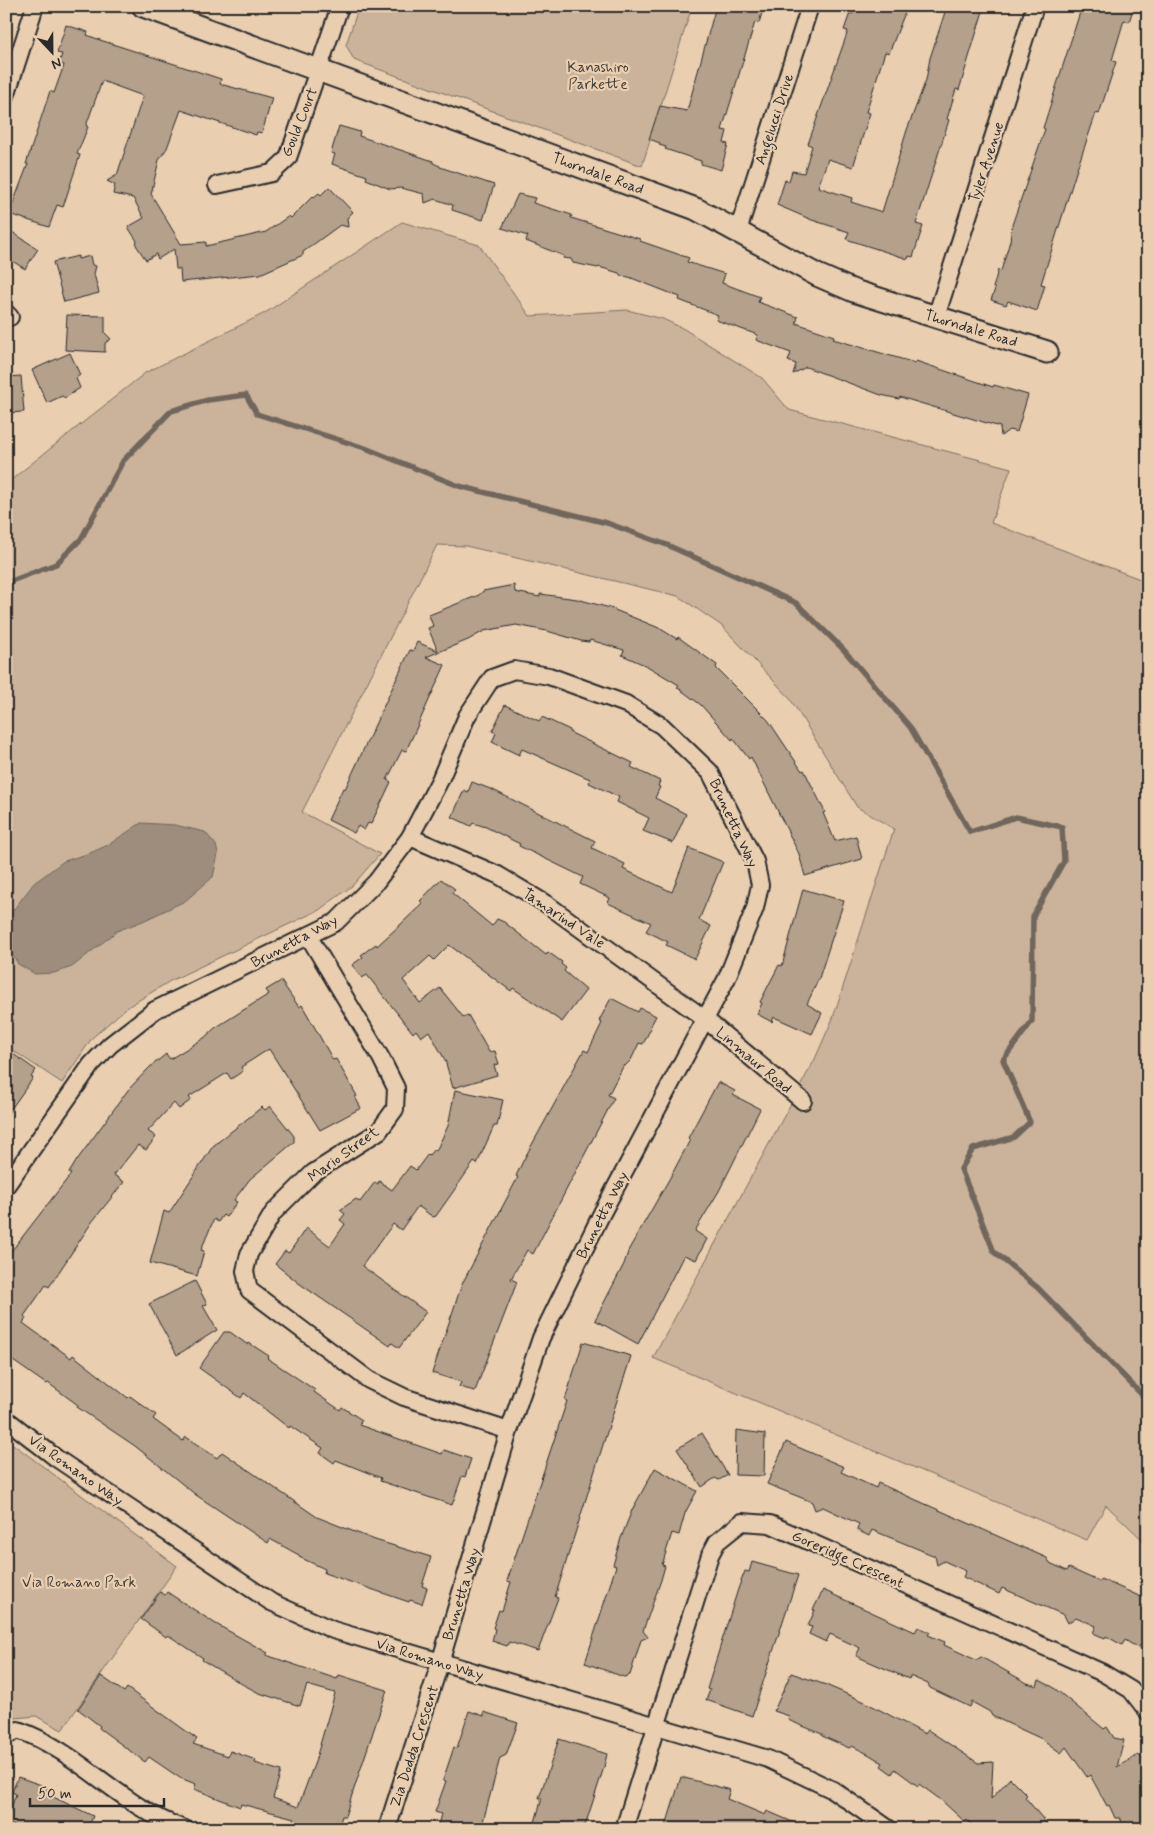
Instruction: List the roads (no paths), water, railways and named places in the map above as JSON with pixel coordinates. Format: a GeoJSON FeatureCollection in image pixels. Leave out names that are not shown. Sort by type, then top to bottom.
{"type":"FeatureCollection","features":[{"type":"Feature","properties":{"kind":"street"},"geometry":{"type":"LineString","coordinates":[[6,96],[35,6]]}},
{"type":"Feature","properties":{"kind":"street","name":"Thorndale Road"},"geometry":{"type":"LineString","coordinates":[[143,6],[696,209],[817,275],[847,288],[1047,352]]}},
{"type":"Feature","properties":{"kind":"street","name":"Gould Court"},"geometry":{"type":"LineString","coordinates":[[217,185],[272,173],[288,158],[320,71],[340,6]]}},
{"type":"Feature","properties":{"kind":"street","name":"Angelucci Drive"},"geometry":{"type":"LineString","coordinates":[[738,231],[810,6]]}},
{"type":"Feature","properties":{"kind":"street","name":"Tyler Avenue"},"geometry":{"type":"LineString","coordinates":[[936,317],[1035,6]]}},
{"type":"Feature","properties":{"kind":"street","name":"Brunetta Way"},"geometry":{"type":"LineString","coordinates":[[6,1186],[91,1065],[110,1045],[155,1010],[336,922],[376,882],[410,837],[440,780],[467,716],[492,678],[514,670],[549,676],[633,708],[662,726],[710,772],[755,861],[760,885],[755,908],[727,978],[602,1213],[541,1338],[509,1431],[440,1663]]}},
{"type":"Feature","properties":{"kind":"street","name":"Tamarind Vale"},"geometry":{"type":"LineString","coordinates":[[410,837],[498,875],[548,905],[705,1020]]}},
{"type":"Feature","properties":{"kind":"street","name":"Mario Street"},"geometry":{"type":"LineString","coordinates":[[308,937],[381,1058],[396,1088],[395,1109],[379,1131],[313,1174],[273,1213],[249,1254],[245,1271],[249,1290],[369,1380],[404,1397],[509,1431]]}},
{"type":"Feature","properties":{"kind":"street","name":"Linmaur Road"},"geometry":{"type":"LineString","coordinates":[[705,1020],[803,1101]]}},
{"type":"Feature","properties":{"kind":"street","name":"Via Romano Way"},"geometry":{"type":"LineString","coordinates":[[6,1419],[56,1458],[271,1602],[333,1630],[768,1759],[833,1790],[888,1829]]}},
{"type":"Feature","properties":{"kind":"street","name":"Goreridge Crescent"},"geometry":{"type":"LineString","coordinates":[[624,1829],[655,1725],[710,1555],[718,1542],[742,1522],[770,1524],[1103,1673],[1131,1690],[1148,1712]]}},
{"type":"Feature","properties":{"kind":"street","name":"Zia Dodda Crescent"},"geometry":{"type":"LineString","coordinates":[[388,1829],[440,1663]]}},
{"type":"Feature","properties":{"kind":"street"},"geometry":{"type":"LineString","coordinates":[[6,1736],[18,1730],[39,1737],[139,1806],[185,1829]]}},
{"type":"Feature","properties":{"kind":"waterway"},"geometry":{"type":"LineString","coordinates":[[6,583],[56,564],[81,539],[123,461],[171,411],[208,400],[246,395],[257,414],[365,448],[459,486],[607,523],[667,545],[796,603],[843,649],[910,727],[970,832],[1016,817],[1062,827],[1064,861],[1033,916],[1032,1021],[1003,1060],[1030,1122],[1014,1137],[973,1149],[961,1169],[994,1252],[1038,1288],[1148,1401]]}},
{"type":"Feature","properties":{"kind":"park label","name":"Kanashiro Parkette"},"geometry":{"type":"Point","coordinates":[598,76]}},
{"type":"Feature","properties":{"kind":"park label","name":"Via Romano Park"},"geometry":{"type":"Point","coordinates":[79,1582]}}]}
